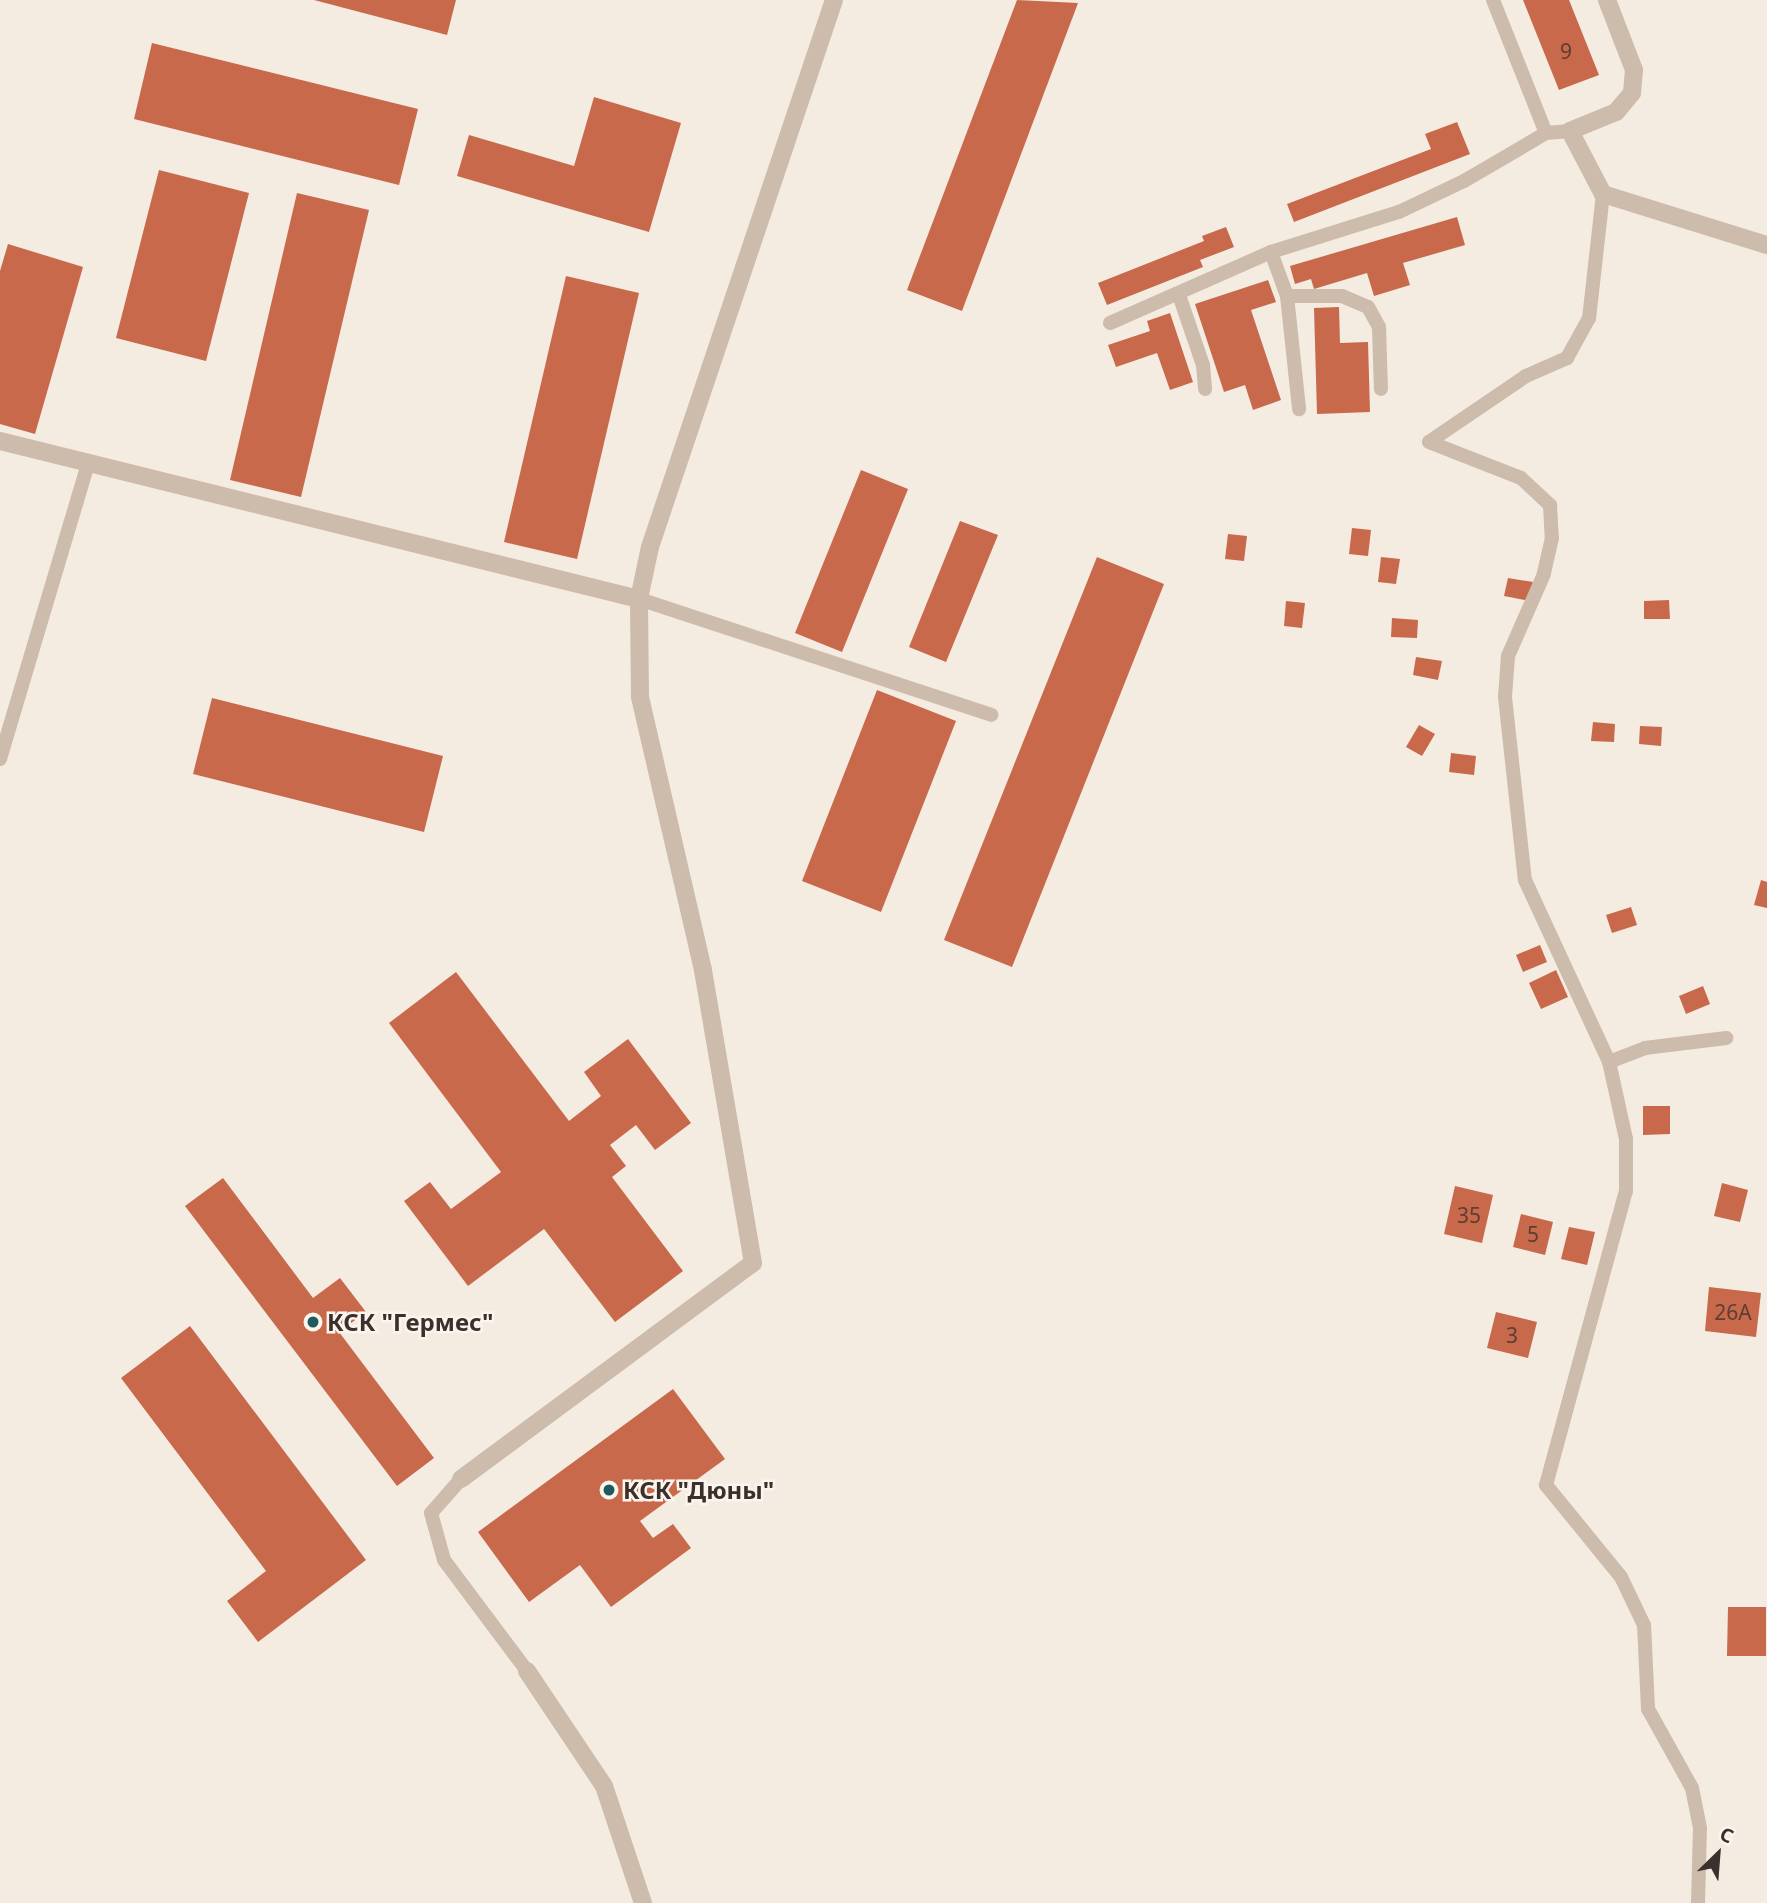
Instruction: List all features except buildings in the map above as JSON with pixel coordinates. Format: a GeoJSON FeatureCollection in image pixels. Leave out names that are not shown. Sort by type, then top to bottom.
{"type":"FeatureCollection","features":[{"type":"Feature","properties":{"kind":"street"},"geometry":{"type":"LineString","coordinates":[[461,1479],[753,1263],[703,970],[640,697],[639,599],[650,547],[834,0]]}},
{"type":"Feature","properties":{"kind":"street"},"geometry":{"type":"LineString","coordinates":[[1606,0],[1634,70],[1632,93],[1616,112],[1570,131],[1603,194],[1767,245]]}},
{"type":"Feature","properties":{"kind":"street"},"geometry":{"type":"LineString","coordinates":[[0,441],[639,599]]}},
{"type":"Feature","properties":{"kind":"street"},"geometry":{"type":"LineString","coordinates":[[527,1671],[604,1786],[643,1903]]}},
{"type":"Feature","properties":{"kind":"lane"},"geometry":{"type":"LineString","coordinates":[[1493,0],[1546,132]]}},
{"type":"Feature","properties":{"kind":"lane"},"geometry":{"type":"LineString","coordinates":[[1110,323],[1179,295],[1271,252],[1399,212],[1464,181],[1546,132],[1570,131]]}},
{"type":"Feature","properties":{"kind":"lane"},"geometry":{"type":"LineString","coordinates":[[1603,194],[1589,318],[1567,358],[1526,376],[1429,442],[1521,478],[1550,505],[1552,538],[1544,574],[1508,656],[1505,697],[1525,880],[1609,1062],[1626,1139],[1626,1191],[1546,1485],[1621,1577],[1644,1625],[1648,1709],[1692,1788],[1695,1802],[1700,1829],[1698,1903]]}},
{"type":"Feature","properties":{"kind":"lane"},"geometry":{"type":"LineString","coordinates":[[1271,252],[1287,296],[1299,409]]}},
{"type":"Feature","properties":{"kind":"lane"},"geometry":{"type":"LineString","coordinates":[[1179,295],[1203,365],[1205,389]]}},
{"type":"Feature","properties":{"kind":"lane"},"geometry":{"type":"LineString","coordinates":[[1287,296],[1342,296],[1368,307],[1379,327],[1381,389]]}},
{"type":"Feature","properties":{"kind":"lane"},"geometry":{"type":"LineString","coordinates":[[0,759],[88,463]]}},
{"type":"Feature","properties":{"kind":"lane"},"geometry":{"type":"LineString","coordinates":[[639,599],[991,715]]}},
{"type":"Feature","properties":{"kind":"lane"},"geometry":{"type":"LineString","coordinates":[[1609,1062],[1645,1048],[1726,1038]]}},
{"type":"Feature","properties":{"kind":"lane"},"geometry":{"type":"LineString","coordinates":[[461,1479],[431,1513],[444,1560],[527,1671]]}},
{"type":"Feature","properties":{"kind":"place","name":"КСК \"Гермес\""},"geometry":{"type":"Point","coordinates":[313,1322]}},
{"type":"Feature","properties":{"kind":"place","name":"КСК \"Дюны\""},"geometry":{"type":"Point","coordinates":[609,1490]}}]}
